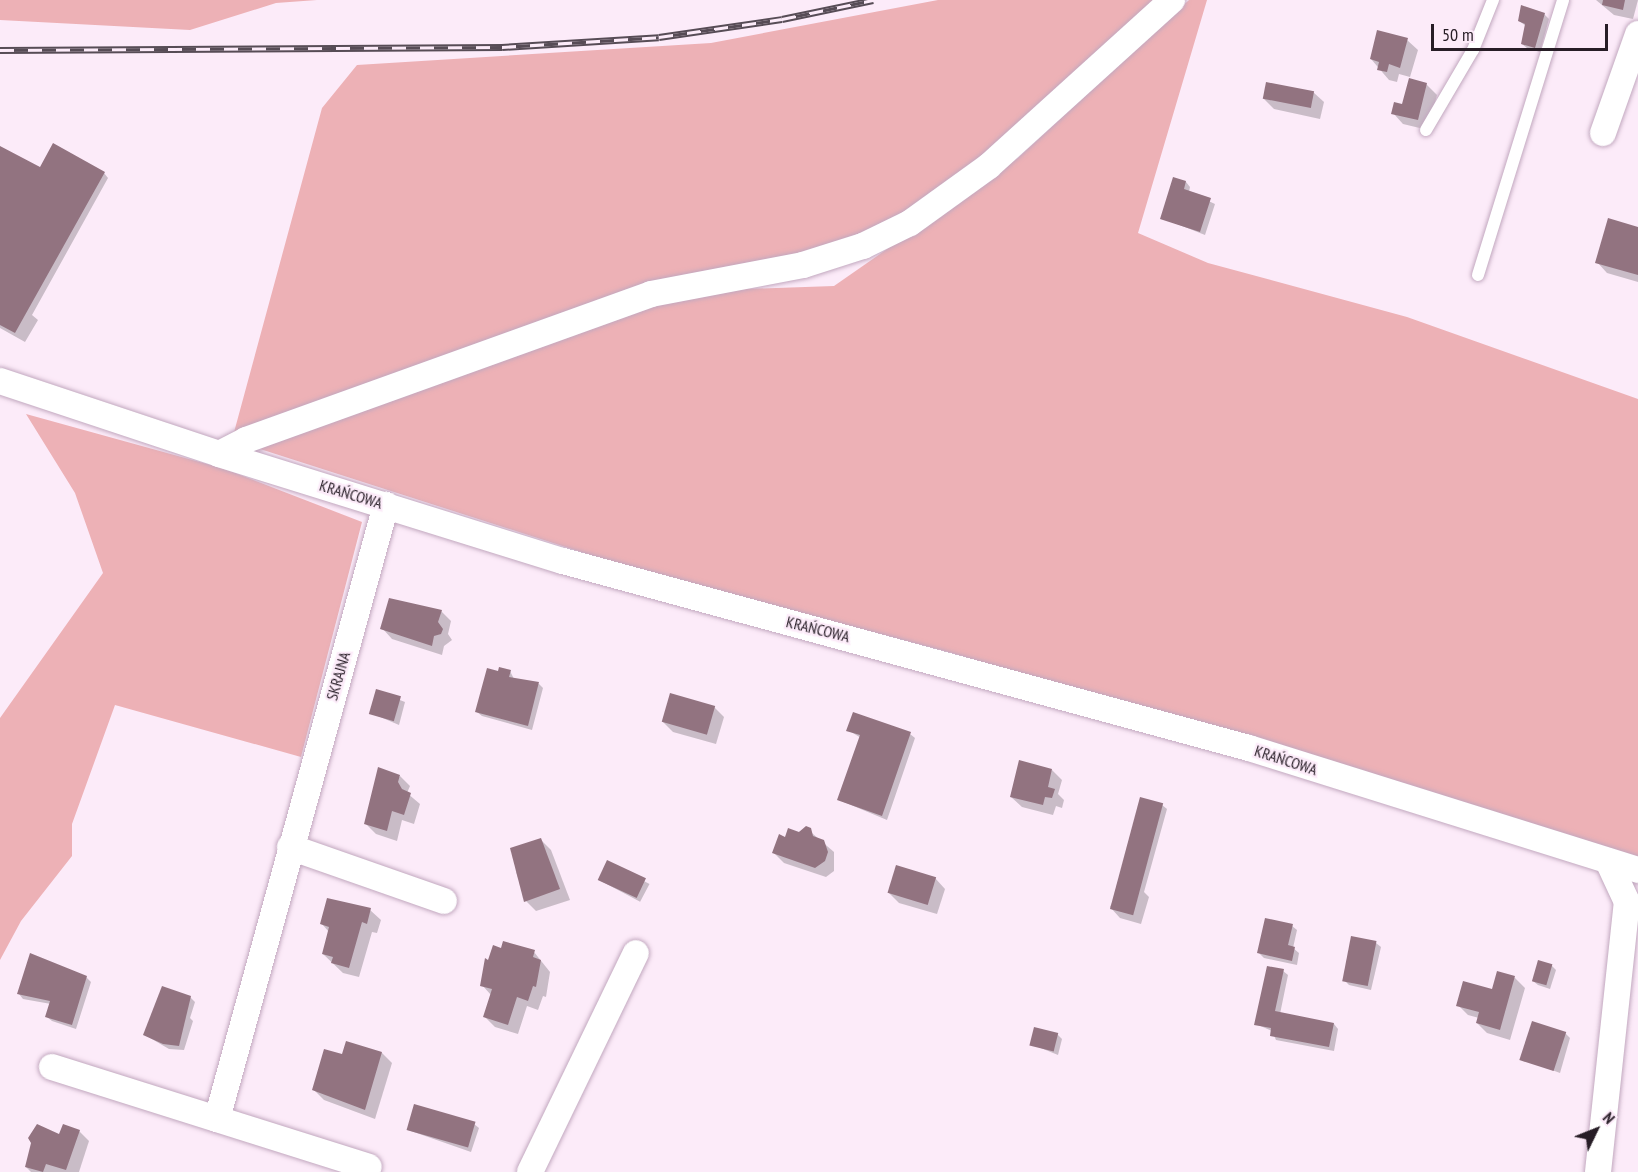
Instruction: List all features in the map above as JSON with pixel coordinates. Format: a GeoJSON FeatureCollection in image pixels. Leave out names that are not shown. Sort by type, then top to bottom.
{"type":"FeatureCollection","features":[{"type":"Feature","properties":{"kind":"street"},"geometry":{"type":"LineString","coordinates":[[219,454],[246,440],[651,294],[803,265],[863,246],[910,223],[989,166],[1172,0]]}},
{"type":"Feature","properties":{"kind":"street"},"geometry":{"type":"LineString","coordinates":[[1603,133],[1638,33]]}},
{"type":"Feature","properties":{"kind":"street","name":"KRAŃCOWA"},"geometry":{"type":"LineString","coordinates":[[0,381],[219,454],[563,561],[1249,748],[1638,870]]}},
{"type":"Feature","properties":{"kind":"street","name":"SKRAJNA"},"geometry":{"type":"LineString","coordinates":[[217,1119],[386,505]]}},
{"type":"Feature","properties":{"kind":"street"},"geometry":{"type":"LineString","coordinates":[[290,847],[444,901]]}},
{"type":"Feature","properties":{"kind":"street"},"geometry":{"type":"LineString","coordinates":[[1598,1172],[1627,902],[1608,861]]}},
{"type":"Feature","properties":{"kind":"street"},"geometry":{"type":"LineString","coordinates":[[530,1172],[636,953]]}},
{"type":"Feature","properties":{"kind":"street"},"geometry":{"type":"LineString","coordinates":[[52,1067],[369,1167]]}},
{"type":"Feature","properties":{"kind":"lane"},"geometry":{"type":"LineString","coordinates":[[1426,130],[1473,50],[1493,0]]}},
{"type":"Feature","properties":{"kind":"lane"},"geometry":{"type":"LineString","coordinates":[[1478,274],[1563,0]]}},
{"type":"Feature","properties":{"kind":"shaded area"},"geometry":{"type":"Polygon","coordinates":[[[0,0],[317,0],[276,3],[190,30],[0,20],[0,0]]]}},
{"type":"Feature","properties":{"kind":"shaded area"},"geometry":{"type":"Polygon","coordinates":[[[938,0],[1164,0],[1003,146],[908,217],[847,247],[781,261],[233,436],[322,108],[357,65],[711,43],[938,0]]]}},
{"type":"Feature","properties":{"kind":"shaded area"},"geometry":{"type":"Polygon","coordinates":[[[1189,0],[1207,0],[1138,233],[1208,263],[1407,317],[1638,399],[1638,860],[952,653],[634,569],[260,449],[277,438],[641,306],[715,290],[834,286],[1018,158],[1189,0]]]}},
{"type":"Feature","properties":{"kind":"shaded area"},"geometry":{"type":"Polygon","coordinates":[[[26,414],[225,469],[362,522],[301,757],[115,705],[72,824],[72,856],[21,921],[0,960],[0,718],[103,573],[75,493],[26,414]]]}},
{"type":"Feature","properties":{"kind":"building"},"geometry":{"type":"Polygon","coordinates":[[[1603,0],[1625,0],[1623,10],[1602,5],[1603,0]]]}},
{"type":"Feature","properties":{"kind":"building"},"geometry":{"type":"Polygon","coordinates":[[[1521,5],[1545,13],[1535,48],[1521,44],[1525,24],[1518,21],[1521,5]]]}},
{"type":"Feature","properties":{"kind":"building"},"geometry":{"type":"Polygon","coordinates":[[[1377,30],[1408,38],[1400,68],[1389,64],[1387,72],[1377,70],[1379,62],[1370,59],[1377,30]]]}},
{"type":"Feature","properties":{"kind":"building"},"geometry":{"type":"Polygon","coordinates":[[[1409,78],[1427,83],[1418,120],[1391,114],[1394,102],[1402,104],[1409,78]]]}},
{"type":"Feature","properties":{"kind":"building"},"geometry":{"type":"Polygon","coordinates":[[[1266,82],[1314,91],[1311,108],[1263,99],[1266,82]]]}},
{"type":"Feature","properties":{"kind":"building"},"geometry":{"type":"Polygon","coordinates":[[[53,143],[105,172],[15,333],[0,325],[0,146],[40,167],[53,143]]]}},
{"type":"Feature","properties":{"kind":"building"},"geometry":{"type":"Polygon","coordinates":[[[1173,177],[1186,181],[1184,189],[1211,198],[1200,232],[1160,219],[1173,177]]]}},
{"type":"Feature","properties":{"kind":"building"},"geometry":{"type":"Polygon","coordinates":[[[1608,218],[1638,227],[1638,275],[1595,263],[1608,218]]]}},
{"type":"Feature","properties":{"kind":"building"},"geometry":{"type":"Polygon","coordinates":[[[389,598],[442,610],[438,622],[443,629],[441,634],[434,636],[432,646],[380,629],[389,598]]]}},
{"type":"Feature","properties":{"kind":"building"},"geometry":{"type":"Polygon","coordinates":[[[499,667],[511,670],[509,677],[539,682],[528,726],[475,712],[487,668],[498,671],[499,667]]]}},
{"type":"Feature","properties":{"kind":"building"},"geometry":{"type":"Polygon","coordinates":[[[376,689],[401,696],[394,721],[369,714],[376,689]]]}},
{"type":"Feature","properties":{"kind":"building"},"geometry":{"type":"Polygon","coordinates":[[[670,693],[715,706],[707,735],[662,722],[670,693]]]}},
{"type":"Feature","properties":{"kind":"building"},"geometry":{"type":"Polygon","coordinates":[[[853,712],[911,732],[882,816],[837,800],[860,735],[846,731],[853,712]]]}},
{"type":"Feature","properties":{"kind":"building"},"geometry":{"type":"Polygon","coordinates":[[[1019,760],[1052,769],[1048,787],[1055,789],[1052,798],[1045,797],[1043,805],[1010,797],[1019,760]]]}},
{"type":"Feature","properties":{"kind":"building"},"geometry":{"type":"Polygon","coordinates":[[[378,767],[400,775],[398,782],[402,789],[411,793],[404,815],[392,811],[387,831],[364,824],[378,767]]]}},
{"type":"Feature","properties":{"kind":"building"},"geometry":{"type":"Polygon","coordinates":[[[1140,797],[1163,803],[1133,915],[1110,909],[1140,797]]]}},
{"type":"Feature","properties":{"kind":"building"},"geometry":{"type":"Polygon","coordinates":[[[806,826],[811,828],[813,836],[824,840],[828,852],[825,861],[815,868],[772,853],[779,834],[785,837],[788,828],[799,832],[806,826]]]}},
{"type":"Feature","properties":{"kind":"building"},"geometry":{"type":"Polygon","coordinates":[[[541,838],[560,889],[524,902],[510,848],[541,838]]]}},
{"type":"Feature","properties":{"kind":"building"},"geometry":{"type":"Polygon","coordinates":[[[607,860],[646,878],[637,898],[598,880],[607,860]]]}},
{"type":"Feature","properties":{"kind":"building"},"geometry":{"type":"Polygon","coordinates":[[[896,865],[936,877],[928,905],[888,893],[896,865]]]}},
{"type":"Feature","properties":{"kind":"building"},"geometry":{"type":"Polygon","coordinates":[[[327,898],[371,908],[367,924],[362,922],[349,968],[331,963],[333,957],[322,954],[329,927],[320,924],[327,898]]]}},
{"type":"Feature","properties":{"kind":"building"},"geometry":{"type":"Polygon","coordinates":[[[1265,918],[1293,924],[1288,945],[1295,947],[1292,961],[1257,953],[1265,918]]]}},
{"type":"Feature","properties":{"kind":"building"},"geometry":{"type":"Polygon","coordinates":[[[1351,936],[1377,941],[1368,986],[1342,981],[1351,936]]]}},
{"type":"Feature","properties":{"kind":"building"},"geometry":{"type":"Polygon","coordinates":[[[503,941],[535,950],[533,957],[541,960],[536,987],[533,986],[528,1001],[517,997],[508,1025],[483,1017],[492,989],[480,986],[485,958],[488,960],[493,945],[501,948],[503,941]]]}},
{"type":"Feature","properties":{"kind":"building"},"geometry":{"type":"Polygon","coordinates":[[[30,953],[87,976],[72,1025],[45,1017],[50,1001],[17,994],[30,953]]]}},
{"type":"Feature","properties":{"kind":"building"},"geometry":{"type":"Polygon","coordinates":[[[1538,960],[1552,964],[1546,985],[1532,981],[1538,960]]]}},
{"type":"Feature","properties":{"kind":"building"},"geometry":{"type":"Polygon","coordinates":[[[1267,966],[1284,969],[1275,1011],[1334,1023],[1329,1047],[1270,1036],[1271,1028],[1254,1025],[1267,966]]]}},
{"type":"Feature","properties":{"kind":"building"},"geometry":{"type":"Polygon","coordinates":[[[1497,971],[1515,976],[1500,1030],[1476,1023],[1479,1012],[1456,1006],[1463,981],[1492,989],[1497,971]]]}},
{"type":"Feature","properties":{"kind":"building"},"geometry":{"type":"Polygon","coordinates":[[[162,986],[191,996],[179,1046],[163,1044],[143,1035],[162,986]]]}},
{"type":"Feature","properties":{"kind":"building"},"geometry":{"type":"Polygon","coordinates":[[[1532,1021],[1566,1032],[1554,1071],[1519,1060],[1532,1021]]]}},
{"type":"Feature","properties":{"kind":"building"},"geometry":{"type":"Polygon","coordinates":[[[1034,1027],[1058,1033],[1054,1051],[1029,1045],[1034,1027]]]}},
{"type":"Feature","properties":{"kind":"building"},"geometry":{"type":"Polygon","coordinates":[[[346,1041],[382,1052],[365,1110],[312,1090],[324,1049],[342,1054],[346,1041]]]}},
{"type":"Feature","properties":{"kind":"building"},"geometry":{"type":"Polygon","coordinates":[[[414,1104],[476,1122],[468,1148],[407,1130],[414,1104]]]}},
{"type":"Feature","properties":{"kind":"building"},"geometry":{"type":"Polygon","coordinates":[[[37,1124],[59,1134],[63,1124],[80,1130],[66,1170],[46,1164],[43,1172],[25,1167],[31,1143],[28,1138],[37,1124]]]}},
{"type":"Feature","properties":{"kind":"railway"},"geometry":{"type":"LineString","coordinates":[[0,50],[502,47],[659,37],[782,19],[873,0]]}}]}
